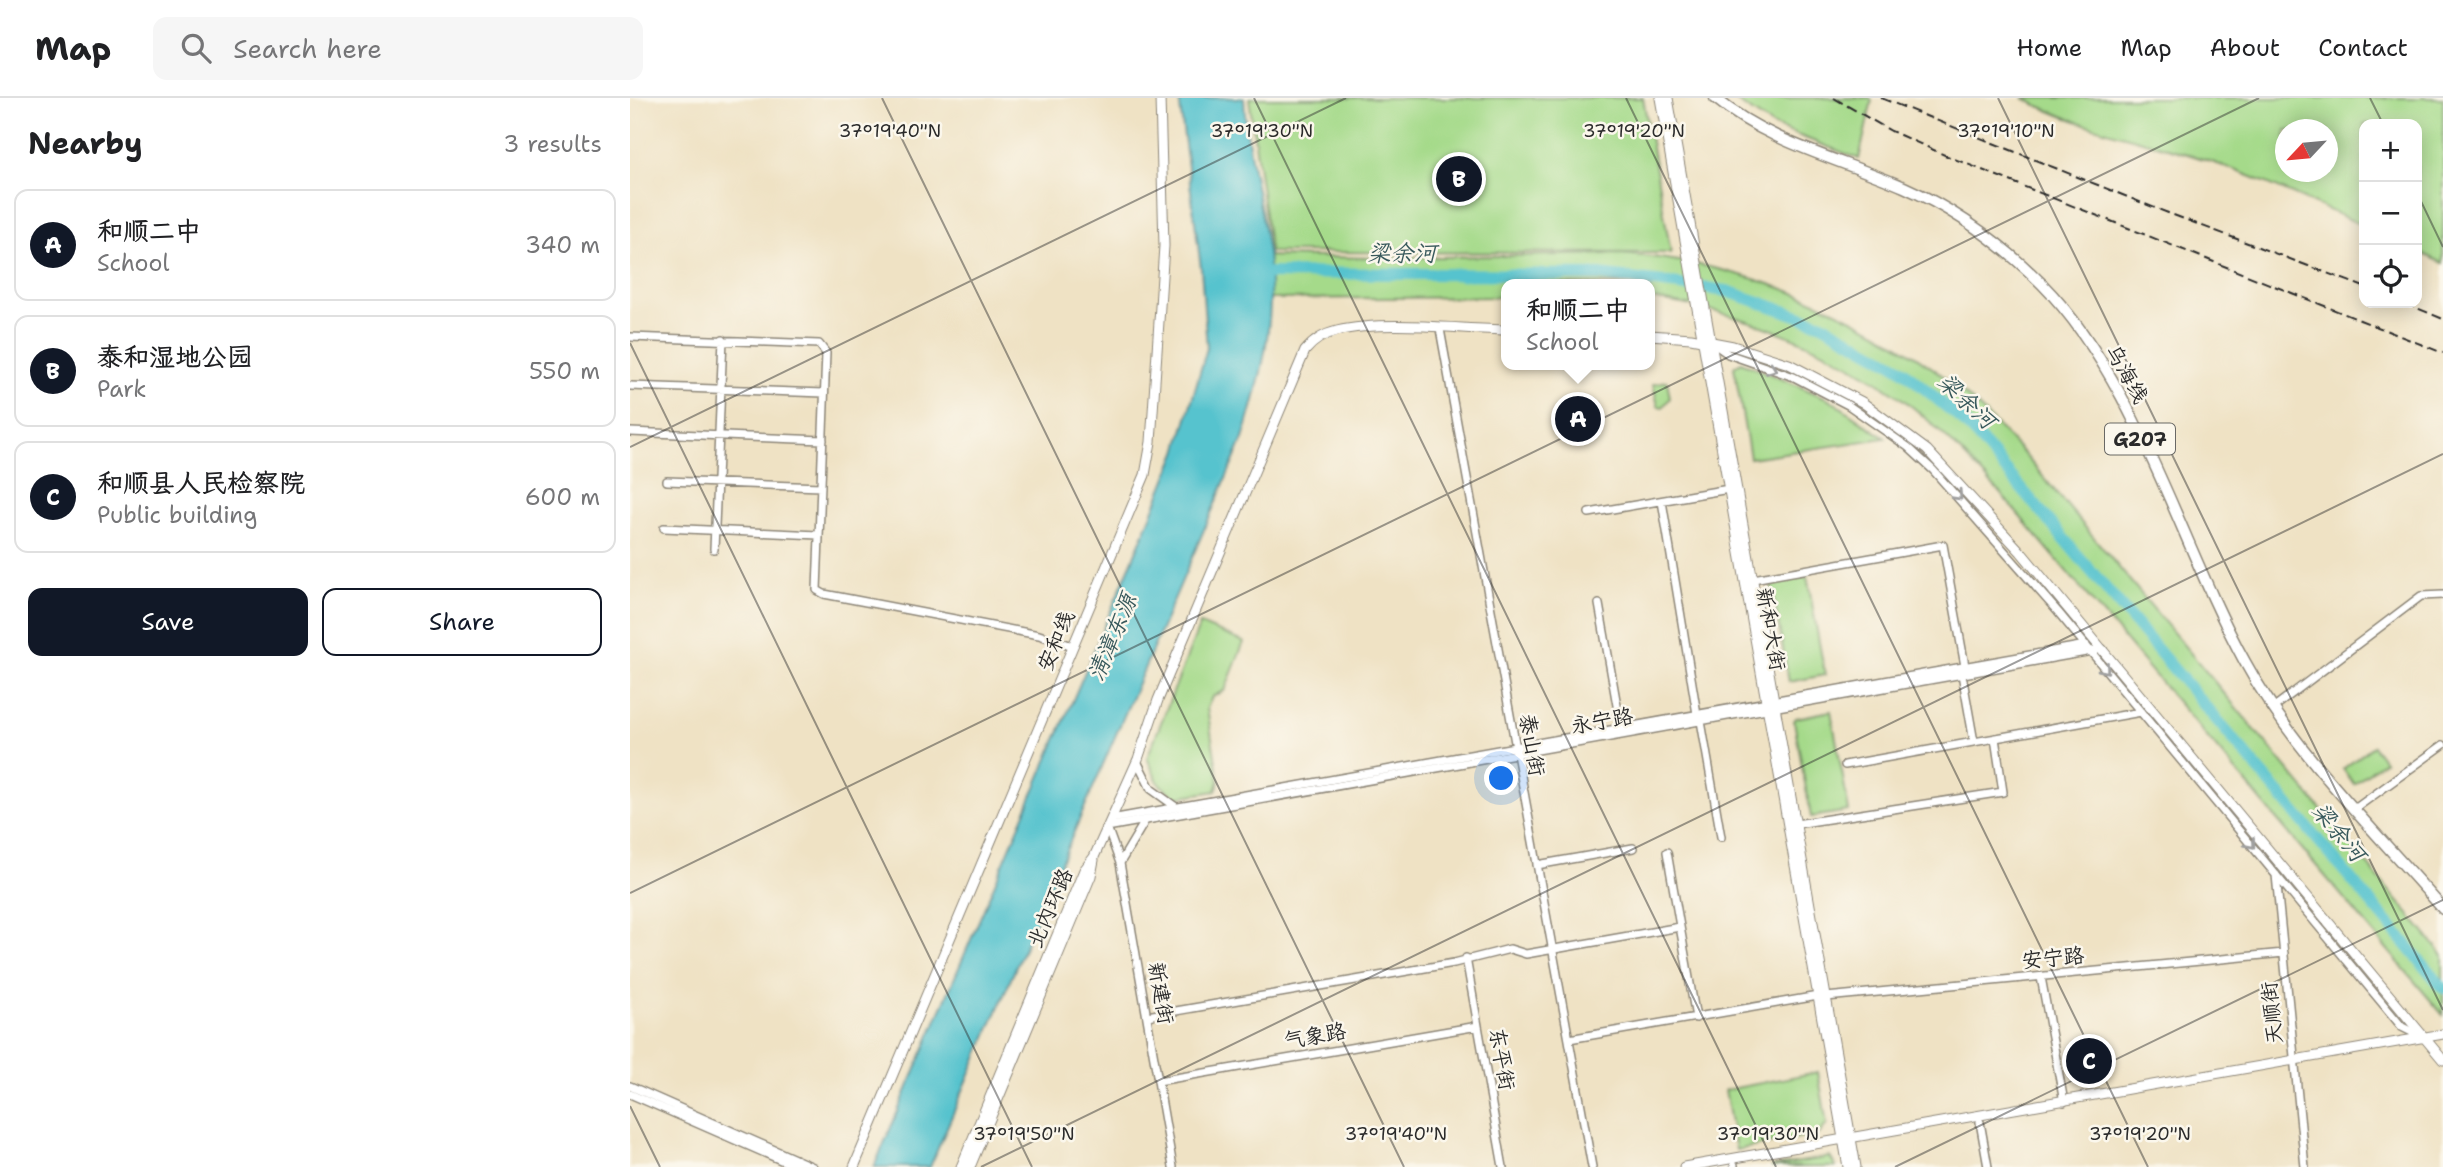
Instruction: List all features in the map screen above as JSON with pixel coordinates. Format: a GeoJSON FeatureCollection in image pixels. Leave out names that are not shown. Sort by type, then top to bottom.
{"type":"FeatureCollection","features":[{"type":"Feature","properties":{"kind":"highway","name":"乌海线"},"geometry":{"type":"LineString","coordinates":[[1715,98],[1769,132],[1904,187],[1949,210],[2001,247],[2053,296],[2106,372],[2238,649],[2273,708],[2443,909]]}},
{"type":"Feature","properties":{"kind":"main road","name":"新和大街"},"geometry":{"type":"LineString","coordinates":[[1660,98],[1702,316],[1728,489],[1796,824],[1822,997]]}},
{"type":"Feature","properties":{"kind":"main road","name":"新和大街"},"geometry":{"type":"LineString","coordinates":[[1668,98],[1692,260]]}},
{"type":"Feature","properties":{"kind":"main road","name":"安和线"},"geometry":{"type":"LineString","coordinates":[[854,1167],[1138,493],[1148,459],[1165,234],[1160,99]]}},
{"type":"Feature","properties":{"kind":"main road"},"geometry":{"type":"LineString","coordinates":[[1094,857],[1305,351],[1321,337],[1338,330],[1501,330]]}},
{"type":"Feature","properties":{"kind":"main road"},"geometry":{"type":"LineString","coordinates":[[1655,335],[1706,340],[1768,355],[1807,372],[1862,402],[1908,434],[1962,485],[2100,646],[2443,1060]]}},
{"type":"Feature","properties":{"kind":"main road","name":"新和大街"},"geometry":{"type":"LineString","coordinates":[[1706,340],[1753,579],[1771,705],[1822,997],[1848,1142],[1856,1167]]}},
{"type":"Feature","properties":{"kind":"main road","name":"北内环路"},"geometry":{"type":"LineString","coordinates":[[961,1167],[1084,870],[1094,857]]}},
{"type":"Feature","properties":{"kind":"main road","name":"北内环路"},"geometry":{"type":"LineString","coordinates":[[970,1167],[1091,876],[1094,857]]}},
{"type":"Feature","properties":{"kind":"main road"},"geometry":{"type":"LineString","coordinates":[[1684,1167],[1980,1122],[2427,1040],[2443,1034]]}},
{"type":"Feature","properties":{"kind":"main road"},"geometry":{"type":"LineString","coordinates":[[2427,1040],[2443,1041]]}},
{"type":"Feature","properties":{"kind":"main road"},"geometry":{"type":"LineString","coordinates":[[1720,1167],[2064,1102],[2295,1064]]}},
{"type":"Feature","properties":{"kind":"main road","name":"新和大街"},"geometry":{"type":"LineString","coordinates":[[1848,1142],[1848,1167]]}},
{"type":"Feature","properties":{"kind":"street","name":"泰山街"},"geometry":{"type":"LineString","coordinates":[[1440,329],[1592,1167]]}},
{"type":"Feature","properties":{"kind":"street"},"geometry":{"type":"LineString","coordinates":[[630,337],[819,344],[826,353],[816,585],[824,594],[1039,635],[1073,646]]}},
{"type":"Feature","properties":{"kind":"street"},"geometry":{"type":"LineString","coordinates":[[714,549],[723,339]]}},
{"type":"Feature","properties":{"kind":"street"},"geometry":{"type":"LineString","coordinates":[[1706,340],[1728,354],[1829,394],[1908,447],[1973,513],[2088,648],[2402,1027],[2427,1040]]}},
{"type":"Feature","properties":{"kind":"street"},"geometry":{"type":"LineString","coordinates":[[630,386],[824,393]]}},
{"type":"Feature","properties":{"kind":"street"},"geometry":{"type":"LineString","coordinates":[[630,432],[823,440]]}},
{"type":"Feature","properties":{"kind":"street"},"geometry":{"type":"LineString","coordinates":[[667,481],[821,487]]}},
{"type":"Feature","properties":{"kind":"street"},"geometry":{"type":"LineString","coordinates":[[1590,513],[1728,489]]}},
{"type":"Feature","properties":{"kind":"street"},"geometry":{"type":"LineString","coordinates":[[1662,501],[1721,837]]}},
{"type":"Feature","properties":{"kind":"street"},"geometry":{"type":"LineString","coordinates":[[664,528],[818,535]]}},
{"type":"Feature","properties":{"kind":"street"},"geometry":{"type":"LineString","coordinates":[[1753,579],[1943,545],[1974,742]]}},
{"type":"Feature","properties":{"kind":"street"},"geometry":{"type":"LineString","coordinates":[[2273,708],[2421,596],[2443,595]]}},
{"type":"Feature","properties":{"kind":"street"},"geometry":{"type":"LineString","coordinates":[[1599,604],[1621,728]]}},
{"type":"Feature","properties":{"kind":"street","name":"永宁路"},"geometry":{"type":"LineString","coordinates":[[1109,823],[1177,807],[1516,750],[2100,646]]}},
{"type":"Feature","properties":{"kind":"street"},"geometry":{"type":"LineString","coordinates":[[1845,765],[2141,712]]}},
{"type":"Feature","properties":{"kind":"street","name":"永宁路"},"geometry":{"type":"LineString","coordinates":[[1109,823],[1145,821],[1621,728],[1699,718]]}},
{"type":"Feature","properties":{"kind":"street"},"geometry":{"type":"LineString","coordinates":[[1796,824],[2003,792],[1995,738]]}},
{"type":"Feature","properties":{"kind":"street"},"geometry":{"type":"LineString","coordinates":[[2356,808],[2443,745]]}},
{"type":"Feature","properties":{"kind":"street"},"geometry":{"type":"LineString","coordinates":[[1136,761],[1150,789],[1177,807]]}},
{"type":"Feature","properties":{"kind":"street"},"geometry":{"type":"LineString","coordinates":[[1120,863],[1145,821]]}},
{"type":"Feature","properties":{"kind":"street","name":"新建街"},"geometry":{"type":"LineString","coordinates":[[1109,823],[1120,863],[1173,1167]]}},
{"type":"Feature","properties":{"kind":"street"},"geometry":{"type":"LineString","coordinates":[[1537,865],[1633,848]]}},
{"type":"Feature","properties":{"kind":"street"},"geometry":{"type":"LineString","coordinates":[[1667,852],[1696,1018]]}},
{"type":"Feature","properties":{"kind":"street","name":"天顺街"},"geometry":{"type":"LineString","coordinates":[[2274,856],[2304,1165]]}},
{"type":"Feature","properties":{"kind":"street"},"geometry":{"type":"LineString","coordinates":[[1147,1016],[1454,962],[1510,949],[1526,954],[1680,928]]}},
{"type":"Feature","properties":{"kind":"street","name":"安宁路"},"geometry":{"type":"LineString","coordinates":[[1569,1040],[1822,997],[2284,953]]}},
{"type":"Feature","properties":{"kind":"street","name":"东平街"},"geometry":{"type":"LineString","coordinates":[[1466,958],[1503,1167]]}},
{"type":"Feature","properties":{"kind":"street"},"geometry":{"type":"LineString","coordinates":[[2041,977],[2064,1102]]}},
{"type":"Feature","properties":{"kind":"street","name":"气象路"},"geometry":{"type":"LineString","coordinates":[[1158,1081],[1478,1026]]}},
{"type":"Feature","properties":{"kind":"street"},"geometry":{"type":"LineString","coordinates":[[630,1086],[813,1167]]}},
{"type":"Feature","properties":{"kind":"street"},"geometry":{"type":"LineString","coordinates":[[630,1094],[797,1167]]}},
{"type":"Feature","properties":{"kind":"street"},"geometry":{"type":"LineString","coordinates":[[1980,1122],[1988,1167]]}},
{"type":"Feature","properties":{"kind":"green space"},"geometry":{"type":"Polygon","coordinates":[[[1249,98],[1643,98],[1671,253],[1270,252],[1249,98]]]}},
{"type":"Feature","properties":{"kind":"green space"},"geometry":{"type":"Polygon","coordinates":[[[1731,98],[1869,98],[1872,100],[1859,159],[1774,126],[1731,98]]]}},
{"type":"Feature","properties":{"kind":"green space"},"geometry":{"type":"Polygon","coordinates":[[[2023,98],[2443,98],[2443,263],[2422,253],[2422,119],[2359,119],[2359,224],[2226,167],[2067,118],[2023,98]]]}},
{"type":"Feature","properties":{"kind":"green space"},"geometry":{"type":"Polygon","coordinates":[[[1621,254],[1705,266],[1746,276],[1825,306],[1899,345],[1934,369],[1969,399],[2024,454],[2443,955],[2443,1015],[2000,493],[1930,422],[1905,401],[1847,364],[1784,334],[1717,312],[1655,300],[1655,279],[1501,279],[1501,297],[1269,299],[1268,256],[1379,258],[1621,254]]]}},
{"type":"Feature","properties":{"kind":"green space"},"geometry":{"type":"Polygon","coordinates":[[[1741,362],[1829,399],[1885,438],[1750,458],[1734,367],[1741,362]]]}},
{"type":"Feature","properties":{"kind":"green space"},"geometry":{"type":"Polygon","coordinates":[[[1667,381],[1670,398],[1663,407],[1658,406],[1653,384],[1667,381]]]}},
{"type":"Feature","properties":{"kind":"green space"},"geometry":{"type":"Polygon","coordinates":[[[1807,576],[1825,675],[1789,682],[1771,583],[1807,576]]]}},
{"type":"Feature","properties":{"kind":"green space"},"geometry":{"type":"Polygon","coordinates":[[[1200,624],[1244,642],[1225,690],[1212,697],[1207,708],[1219,781],[1216,791],[1176,797],[1159,784],[1147,758],[1200,624]]]}},
{"type":"Feature","properties":{"kind":"green space"},"geometry":{"type":"Polygon","coordinates":[[[1831,711],[1849,811],[1811,817],[1794,721],[1796,718],[1831,711]]]}},
{"type":"Feature","properties":{"kind":"green space"},"geometry":{"type":"Polygon","coordinates":[[[2373,746],[2384,761],[2354,784],[2343,769],[2373,746]]]}},
{"type":"Feature","properties":{"kind":"green space"},"geometry":{"type":"Polygon","coordinates":[[[1818,1072],[1827,1124],[1819,1134],[1736,1150],[1725,1090],[1818,1072]]]}},
{"type":"Feature","properties":{"kind":"green space"},"geometry":{"type":"Polygon","coordinates":[[[1830,1157],[1836,1167],[1771,1167],[1830,1157]]]}},
{"type":"Feature","properties":{"kind":"water","name":"清漳东源"},"geometry":{"type":"Polygon","coordinates":[[[1179,98],[1244,98],[1270,278],[1266,347],[1250,416],[1243,439],[930,1167],[874,1167],[1147,526],[1177,452],[1207,348],[1201,268],[1179,98]]]}},
{"type":"Feature","properties":{"kind":"waterway","name":"梁余河"},"geometry":{"type":"LineString","coordinates":[[1252,273],[1599,275],[1631,279]]}},
{"type":"Feature","properties":{"kind":"waterway","name":"梁余河"},"geometry":{"type":"LineString","coordinates":[[1655,282],[1727,291],[1822,324],[1900,368],[1962,420],[2443,988]]}},
{"type":"Feature","properties":{"kind":"railway"},"geometry":{"type":"LineString","coordinates":[[1834,98],[1891,131],[1947,156],[2443,353]]}},
{"type":"Feature","properties":{"kind":"railway"},"geometry":{"type":"LineString","coordinates":[[1881,98],[2155,208],[2359,285]]}},
{"type":"Feature","properties":{"kind":"railway"},"geometry":{"type":"LineString","coordinates":[[2417,308],[2443,319]]}},
{"type":"Feature","properties":{"kind":"place","name":"泰和湿地公园"},"geometry":{"type":"Point","coordinates":[1459,179]}},
{"type":"Feature","properties":{"kind":"place","name":"和顺二中"},"geometry":{"type":"Point","coordinates":[1578,419]}},
{"type":"Feature","properties":{"kind":"place","name":"和顺县人民检察院"},"geometry":{"type":"Point","coordinates":[2089,1061]}}]}
